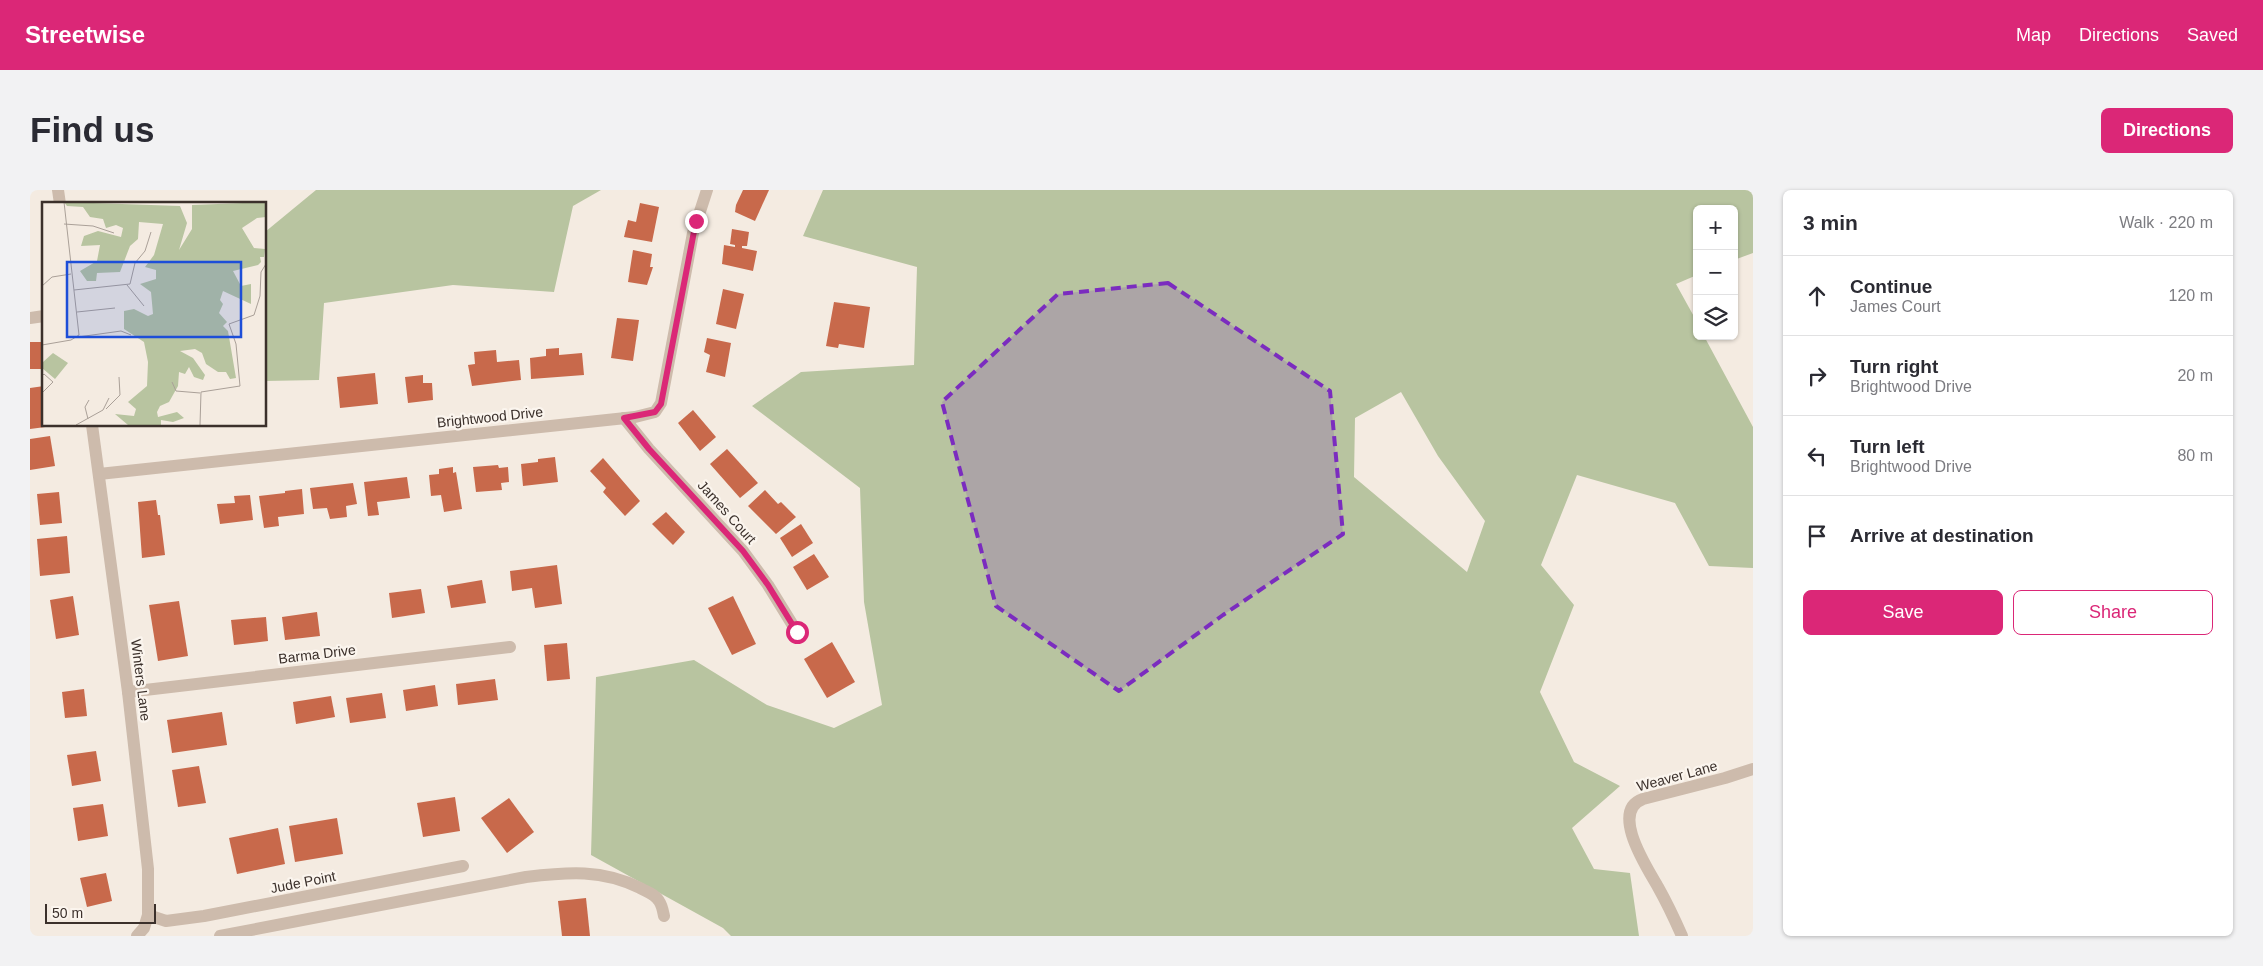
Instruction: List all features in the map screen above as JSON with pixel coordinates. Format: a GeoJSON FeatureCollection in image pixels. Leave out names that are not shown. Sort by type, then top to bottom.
{"type":"FeatureCollection","features":[{"type":"Feature","properties":{"kind":"street","name":"Brightwood Drive"},"geometry":{"type":"LineString","coordinates":[[100,474],[624,418],[655,412],[661,404],[693,233],[707,190]]}},
{"type":"Feature","properties":{"kind":"street","name":"James Court"},"geometry":{"type":"LineString","coordinates":[[624,418],[649,449],[743,551],[768,585],[797,632]]}},
{"type":"Feature","properties":{"kind":"street","name":"Winters Lane"},"geometry":{"type":"LineString","coordinates":[[92,426],[128,692],[148,869],[148,914],[140,935]]}},
{"type":"Feature","properties":{"kind":"street","name":"Barma Drive"},"geometry":{"type":"LineString","coordinates":[[128,692],[510,646]]}},
{"type":"Feature","properties":{"kind":"street","name":"Weaver Lane"},"geometry":{"type":"LineString","coordinates":[[1682,936],[1635,844],[1630,825],[1630,810],[1643,799],[1726,778],[1753,769]]}},
{"type":"Feature","properties":{"kind":"street","name":"Jude Point"},"geometry":{"type":"LineString","coordinates":[[148,914],[166,921],[204,916],[463,866]]}},
{"type":"Feature","properties":{"kind":"street"},"geometry":{"type":"LineString","coordinates":[[220,936],[518,878],[561,873],[599,874],[625,880],[654,895],[660,902],[664,916]]}},
{"type":"Feature","properties":{"kind":"highlighted area"},"geometry":{"type":"Polygon","coordinates":[[[1168,283],[1330,391],[1343,534],[1223,615],[1119,691],[996,606],[942,402],[1058,294],[1168,283]]]}},
{"type":"Feature","properties":{"kind":"green space"},"geometry":{"type":"Polygon","coordinates":[[[316,190],[601,190],[573,206],[554,292],[453,285],[324,303],[319,380],[266,381],[266,231],[316,190]]]}},
{"type":"Feature","properties":{"kind":"green space"},"geometry":{"type":"Polygon","coordinates":[[[823,190],[1753,190],[1753,253],[1738,259],[1738,205],[1693,205],[1693,277],[1676,284],[1693,315],[1693,340],[1706,340],[1753,427],[1753,568],[1709,566],[1675,503],[1577,475],[1541,565],[1574,605],[1540,692],[1574,762],[1620,786],[1572,828],[1594,869],[1630,873],[1639,936],[731,936],[723,928],[591,855],[596,677],[694,660],[767,705],[834,728],[882,705],[864,602],[860,488],[752,406],[801,372],[914,365],[917,267],[803,236],[823,190]],[[1401,392],[1355,418],[1354,477],[1467,572],[1485,521],[1438,456],[1401,392]]]}},
{"type":"Feature","properties":{"kind":"building"},"geometry":{"type":"Polygon","coordinates":[[[743,190],[769,190],[755,221],[735,212],[743,190]]]}},
{"type":"Feature","properties":{"kind":"building"},"geometry":{"type":"Polygon","coordinates":[[[640,203],[659,207],[652,242],[624,237],[628,220],[636,222],[640,203]]]}},
{"type":"Feature","properties":{"kind":"building"},"geometry":{"type":"Polygon","coordinates":[[[732,229],[749,232],[747,246],[742,246],[742,248],[757,251],[753,271],[722,264],[724,245],[735,247],[735,245],[730,244],[732,229]]]}},
{"type":"Feature","properties":{"kind":"building"},"geometry":{"type":"Polygon","coordinates":[[[633,250],[652,254],[650,267],[653,267],[647,285],[628,282],[633,250]]]}},
{"type":"Feature","properties":{"kind":"building"},"geometry":{"type":"Polygon","coordinates":[[[723,289],[744,294],[736,329],[716,324],[723,289]]]}},
{"type":"Feature","properties":{"kind":"building"},"geometry":{"type":"Polygon","coordinates":[[[834,302],[870,307],[864,348],[839,344],[838,348],[826,346],[834,302]]]}},
{"type":"Feature","properties":{"kind":"building"},"geometry":{"type":"Polygon","coordinates":[[[617,318],[639,320],[633,361],[611,358],[617,318]]]}},
{"type":"Feature","properties":{"kind":"building"},"geometry":{"type":"Polygon","coordinates":[[[707,338],[731,343],[725,377],[706,372],[710,355],[704,352],[707,338]]]}},
{"type":"Feature","properties":{"kind":"building"},"geometry":{"type":"Polygon","coordinates":[[[30,342],[41,342],[42,369],[30,369],[30,342]]]}},
{"type":"Feature","properties":{"kind":"building"},"geometry":{"type":"Polygon","coordinates":[[[559,348],[559,355],[582,353],[584,375],[531,379],[530,358],[546,356],[546,349],[559,348]]]}},
{"type":"Feature","properties":{"kind":"building"},"geometry":{"type":"Polygon","coordinates":[[[496,350],[497,362],[519,360],[521,380],[472,386],[468,365],[475,364],[474,352],[496,350]]]}},
{"type":"Feature","properties":{"kind":"building"},"geometry":{"type":"Polygon","coordinates":[[[375,373],[378,404],[340,408],[337,377],[375,373]]]}},
{"type":"Feature","properties":{"kind":"building"},"geometry":{"type":"Polygon","coordinates":[[[423,375],[423,383],[432,383],[433,400],[408,403],[405,377],[423,375]]]}},
{"type":"Feature","properties":{"kind":"building"},"geometry":{"type":"Polygon","coordinates":[[[42,386],[42,426],[53,426],[30,429],[30,388],[42,386]]]}},
{"type":"Feature","properties":{"kind":"building"},"geometry":{"type":"Polygon","coordinates":[[[693,410],[716,437],[700,451],[678,423],[693,410]]]}},
{"type":"Feature","properties":{"kind":"building"},"geometry":{"type":"Polygon","coordinates":[[[50,436],[55,466],[30,470],[30,439],[50,436]]]}},
{"type":"Feature","properties":{"kind":"building"},"geometry":{"type":"Polygon","coordinates":[[[727,449],[758,483],[740,498],[710,464],[727,449]]]}},
{"type":"Feature","properties":{"kind":"building"},"geometry":{"type":"Polygon","coordinates":[[[555,457],[558,482],[523,486],[521,464],[555,457]]]}},
{"type":"Feature","properties":{"kind":"building"},"geometry":{"type":"Polygon","coordinates":[[[603,458],[640,501],[625,516],[603,492],[606,488],[590,471],[603,458]]]}},
{"type":"Feature","properties":{"kind":"building"},"geometry":{"type":"Polygon","coordinates":[[[498,465],[499,468],[508,467],[509,482],[501,483],[502,490],[476,492],[473,467],[498,465]]]}},
{"type":"Feature","properties":{"kind":"building"},"geometry":{"type":"Polygon","coordinates":[[[453,467],[453,473],[456,472],[462,509],[444,512],[441,495],[431,496],[429,475],[439,474],[439,469],[453,467]]]}},
{"type":"Feature","properties":{"kind":"building"},"geometry":{"type":"Polygon","coordinates":[[[407,477],[410,498],[377,502],[379,515],[368,516],[364,482],[407,477]]]}},
{"type":"Feature","properties":{"kind":"building"},"geometry":{"type":"Polygon","coordinates":[[[353,483],[357,504],[346,506],[347,517],[330,519],[327,508],[313,509],[310,488],[353,483]]]}},
{"type":"Feature","properties":{"kind":"building"},"geometry":{"type":"Polygon","coordinates":[[[302,489],[304,514],[278,517],[279,526],[264,528],[259,496],[302,489]]]}},
{"type":"Feature","properties":{"kind":"building"},"geometry":{"type":"Polygon","coordinates":[[[765,490],[778,504],[781,502],[796,517],[776,534],[748,506],[765,490]]]}},
{"type":"Feature","properties":{"kind":"building"},"geometry":{"type":"Polygon","coordinates":[[[59,492],[62,523],[40,525],[37,494],[59,492]]]}},
{"type":"Feature","properties":{"kind":"building"},"geometry":{"type":"Polygon","coordinates":[[[250,495],[253,520],[220,524],[217,504],[235,503],[234,496],[250,495]]]}},
{"type":"Feature","properties":{"kind":"building"},"geometry":{"type":"Polygon","coordinates":[[[156,500],[158,515],[160,515],[165,555],[142,558],[138,502],[156,500]]]}},
{"type":"Feature","properties":{"kind":"building"},"geometry":{"type":"Polygon","coordinates":[[[666,512],[685,532],[673,545],[652,524],[666,512]]]}},
{"type":"Feature","properties":{"kind":"building"},"geometry":{"type":"Polygon","coordinates":[[[801,524],[813,543],[792,557],[780,538],[801,524]]]}},
{"type":"Feature","properties":{"kind":"building"},"geometry":{"type":"Polygon","coordinates":[[[67,536],[70,573],[40,576],[37,539],[67,536]]]}},
{"type":"Feature","properties":{"kind":"building"},"geometry":{"type":"Polygon","coordinates":[[[814,554],[829,577],[807,590],[793,567],[814,554]]]}},
{"type":"Feature","properties":{"kind":"building"},"geometry":{"type":"Polygon","coordinates":[[[557,565],[562,604],[535,608],[532,588],[512,591],[510,571],[557,565]]]}},
{"type":"Feature","properties":{"kind":"building"},"geometry":{"type":"Polygon","coordinates":[[[482,580],[486,603],[451,608],[447,586],[482,580]]]}},
{"type":"Feature","properties":{"kind":"building"},"geometry":{"type":"Polygon","coordinates":[[[421,589],[425,613],[392,618],[389,593],[421,589]]]}},
{"type":"Feature","properties":{"kind":"building"},"geometry":{"type":"Polygon","coordinates":[[[73,596],[79,635],[56,639],[50,600],[73,596]]]}},
{"type":"Feature","properties":{"kind":"building"},"geometry":{"type":"Polygon","coordinates":[[[733,596],[756,644],[732,655],[708,608],[733,596]]]}},
{"type":"Feature","properties":{"kind":"building"},"geometry":{"type":"Polygon","coordinates":[[[179,601],[188,656],[158,661],[149,605],[179,601]]]}},
{"type":"Feature","properties":{"kind":"building"},"geometry":{"type":"Polygon","coordinates":[[[317,612],[320,636],[285,640],[282,617],[317,612]]]}},
{"type":"Feature","properties":{"kind":"building"},"geometry":{"type":"Polygon","coordinates":[[[266,617],[268,641],[234,645],[231,620],[266,617]]]}},
{"type":"Feature","properties":{"kind":"building"},"geometry":{"type":"Polygon","coordinates":[[[832,642],[855,682],[827,698],[804,659],[832,642]]]}},
{"type":"Feature","properties":{"kind":"building"},"geometry":{"type":"Polygon","coordinates":[[[567,643],[570,679],[547,681],[544,645],[567,643]]]}},
{"type":"Feature","properties":{"kind":"building"},"geometry":{"type":"Polygon","coordinates":[[[495,679],[498,700],[458,705],[456,684],[495,679]]]}},
{"type":"Feature","properties":{"kind":"building"},"geometry":{"type":"Polygon","coordinates":[[[435,685],[438,706],[406,711],[403,690],[435,685]]]}},
{"type":"Feature","properties":{"kind":"building"},"geometry":{"type":"Polygon","coordinates":[[[84,689],[87,716],[65,718],[62,692],[84,689]]]}},
{"type":"Feature","properties":{"kind":"building"},"geometry":{"type":"Polygon","coordinates":[[[382,693],[386,718],[350,723],[346,698],[382,693]]]}},
{"type":"Feature","properties":{"kind":"building"},"geometry":{"type":"Polygon","coordinates":[[[331,696],[335,717],[296,724],[293,702],[331,696]]]}},
{"type":"Feature","properties":{"kind":"building"},"geometry":{"type":"Polygon","coordinates":[[[222,712],[227,745],[172,753],[167,720],[222,712]]]}},
{"type":"Feature","properties":{"kind":"building"},"geometry":{"type":"Polygon","coordinates":[[[96,751],[101,781],[72,786],[67,755],[96,751]]]}},
{"type":"Feature","properties":{"kind":"building"},"geometry":{"type":"Polygon","coordinates":[[[199,766],[206,803],[178,807],[172,770],[199,766]]]}},
{"type":"Feature","properties":{"kind":"building"},"geometry":{"type":"Polygon","coordinates":[[[455,797],[460,831],[423,837],[417,803],[455,797]]]}},
{"type":"Feature","properties":{"kind":"building"},"geometry":{"type":"Polygon","coordinates":[[[509,798],[534,832],[507,853],[481,818],[509,798]]]}},
{"type":"Feature","properties":{"kind":"building"},"geometry":{"type":"Polygon","coordinates":[[[103,804],[108,836],[78,841],[73,808],[103,804]]]}},
{"type":"Feature","properties":{"kind":"building"},"geometry":{"type":"Polygon","coordinates":[[[337,818],[343,854],[295,862],[289,826],[337,818]]]}},
{"type":"Feature","properties":{"kind":"building"},"geometry":{"type":"Polygon","coordinates":[[[278,828],[285,864],[237,874],[229,838],[278,828]]]}},
{"type":"Feature","properties":{"kind":"building"},"geometry":{"type":"Polygon","coordinates":[[[106,873],[112,901],[87,907],[80,878],[106,873]]]}},
{"type":"Feature","properties":{"kind":"building"},"geometry":{"type":"Polygon","coordinates":[[[586,898],[590,936],[562,936],[558,901],[586,898]]]}},
{"type":"Feature","properties":{"kind":"route"},"geometry":{"type":"LineString","coordinates":[[696,221],[661,404],[655,412],[624,418],[649,449],[743,551],[768,585],[797,632]]}}]}
